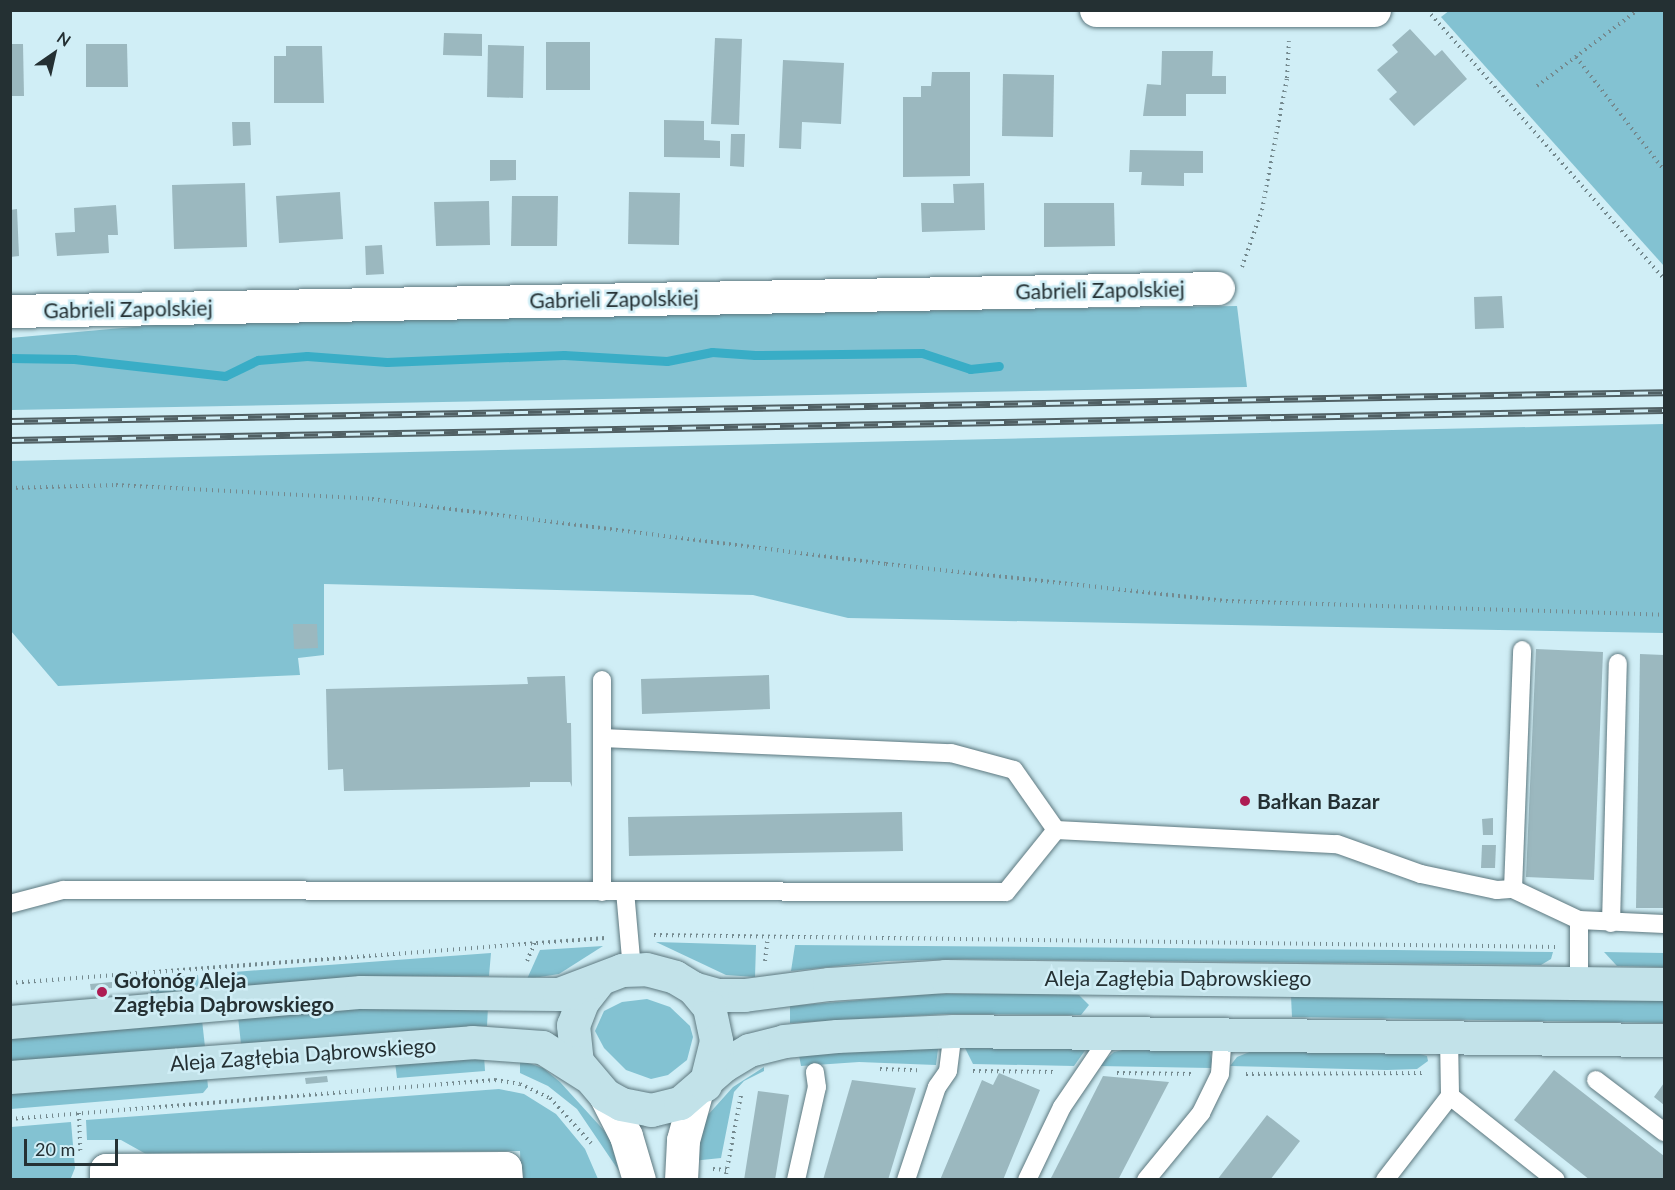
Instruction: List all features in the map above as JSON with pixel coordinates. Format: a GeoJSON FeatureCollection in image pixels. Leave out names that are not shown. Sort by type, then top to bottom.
{"type":"FeatureCollection","features":[{"type":"Feature","properties":{"kind":"street"},"geometry":{"type":"LineString","coordinates":[[1096,10],[1290,13],[1374,10]]}},
{"type":"Feature","properties":{"kind":"street","name":"Gabrieli Zapolskiej"},"geometry":{"type":"LineString","coordinates":[[10,311],[1218,288]]}},
{"type":"Feature","properties":{"kind":"street"},"geometry":{"type":"LineString","coordinates":[[11,1017],[362,992],[559,994],[632,969],[659,971],[693,988],[709,1007],[716,1029],[716,1052],[683,1140],[681,1179]]}},
{"type":"Feature","properties":{"kind":"street","name":"Aleja Zagłębia Dąbrowskiego"},"geometry":{"type":"LineString","coordinates":[[693,988],[718,995],[744,995],[829,984],[945,975],[1665,984]]}},
{"type":"Feature","properties":{"kind":"street"},"geometry":{"type":"LineString","coordinates":[[599,980],[582,1002],[573,1025],[573,1050],[626,1136],[639,1179]]}},
{"type":"Feature","properties":{"kind":"street"},"geometry":{"type":"LineString","coordinates":[[596,1085],[621,1104],[651,1110],[680,1103],[701,1089],[736,1056],[784,1041],[953,1031],[1223,1032],[1665,1040]]}},
{"type":"Feature","properties":{"kind":"street","name":"Aleja Zagłębia Dąbrowskiego"},"geometry":{"type":"LineString","coordinates":[[10,1077],[472,1042],[542,1047],[596,1085]]}},
{"type":"Feature","properties":{"kind":"street"},"geometry":{"type":"LineString","coordinates":[[106,1179],[106,1170],[505,1168],[506,1179]]}},
{"type":"Feature","properties":{"kind":"lane"},"geometry":{"type":"LineString","coordinates":[[1513,890],[1522,650]]}},
{"type":"Feature","properties":{"kind":"lane"},"geometry":{"type":"LineString","coordinates":[[1611,922],[1618,663]]}},
{"type":"Feature","properties":{"kind":"lane"},"geometry":{"type":"LineString","coordinates":[[602,680],[603,892]]}},
{"type":"Feature","properties":{"kind":"lane"},"geometry":{"type":"LineString","coordinates":[[602,738],[951,753],[1014,770],[1056,830]]}},
{"type":"Feature","properties":{"kind":"lane"},"geometry":{"type":"LineString","coordinates":[[1056,830],[1337,844],[1421,874],[1497,890],[1513,890],[1579,920],[1665,924]]}},
{"type":"Feature","properties":{"kind":"lane"},"geometry":{"type":"LineString","coordinates":[[10,904],[63,890],[1006,892],[1056,830]]}},
{"type":"Feature","properties":{"kind":"lane"},"geometry":{"type":"LineString","coordinates":[[626,891],[632,969]]}},
{"type":"Feature","properties":{"kind":"lane"},"geometry":{"type":"LineString","coordinates":[[1579,920],[1579,983]]}},
{"type":"Feature","properties":{"kind":"lane"},"geometry":{"type":"LineString","coordinates":[[906,1179],[937,1087],[948,1071],[953,1031]]}},
{"type":"Feature","properties":{"kind":"lane"},"geometry":{"type":"LineString","coordinates":[[1027,1179],[1062,1107],[1113,1032]]}},
{"type":"Feature","properties":{"kind":"lane"},"geometry":{"type":"LineString","coordinates":[[1146,1179],[1201,1113],[1220,1074],[1223,1032]]}},
{"type":"Feature","properties":{"kind":"lane"},"geometry":{"type":"LineString","coordinates":[[1385,1179],[1450,1096],[1449,1036]]}},
{"type":"Feature","properties":{"kind":"lane"},"geometry":{"type":"LineString","coordinates":[[796,1179],[817,1087],[815,1072]]}},
{"type":"Feature","properties":{"kind":"lane"},"geometry":{"type":"LineString","coordinates":[[1596,1080],[1665,1131]]}},
{"type":"Feature","properties":{"kind":"lane"},"geometry":{"type":"LineString","coordinates":[[1450,1096],[1556,1179]]}},
{"type":"Feature","properties":{"kind":"path"},"geometry":{"type":"LineString","coordinates":[[1427,10],[1665,279]]}},
{"type":"Feature","properties":{"kind":"path"},"geometry":{"type":"LineString","coordinates":[[1537,86],[1638,10]]}},
{"type":"Feature","properties":{"kind":"path"},"geometry":{"type":"LineString","coordinates":[[1218,288],[1245,264],[1262,210],[1287,78],[1290,13]]}},
{"type":"Feature","properties":{"kind":"path"},"geometry":{"type":"LineString","coordinates":[[1576,57],[1665,170]]}},
{"type":"Feature","properties":{"kind":"path"},"geometry":{"type":"LineString","coordinates":[[10,488],[116,484],[372,499],[886,564],[1226,601],[1665,615]]}},
{"type":"Feature","properties":{"kind":"path"},"geometry":{"type":"LineString","coordinates":[[10,983],[628,936],[1580,947]]}},
{"type":"Feature","properties":{"kind":"path"},"geometry":{"type":"LineString","coordinates":[[10,1119],[503,1081],[531,1088],[550,1098],[568,1113],[596,1152]]}},
{"type":"Feature","properties":{"kind":"path"},"geometry":{"type":"LineString","coordinates":[[79,1113],[80,1157]]}},
{"type":"Feature","properties":{"kind":"shaded area"},"geometry":{"type":"Polygon","coordinates":[[[1450,10],[1664,11],[1664,266],[1441,17],[1450,10]]]}},
{"type":"Feature","properties":{"kind":"shaded area"},"geometry":{"type":"Polygon","coordinates":[[[1237,306],[1247,387],[11,410],[10,338],[189,322],[1237,306]]]}},
{"type":"Feature","properties":{"kind":"shaded area"},"geometry":{"type":"Polygon","coordinates":[[[1664,424],[1664,633],[848,618],[753,595],[324,584],[324,655],[298,658],[300,675],[58,686],[11,631],[10,461],[1664,424]]]}},
{"type":"Feature","properties":{"kind":"shaded area"},"geometry":{"type":"Polygon","coordinates":[[[656,942],[756,945],[755,977],[726,975],[656,942]]]}},
{"type":"Feature","properties":{"kind":"shaded area"},"geometry":{"type":"Polygon","coordinates":[[[795,945],[1553,952],[1551,959],[1541,965],[965,959],[887,961],[791,971],[795,945]]]}},
{"type":"Feature","properties":{"kind":"shaded area"},"geometry":{"type":"Polygon","coordinates":[[[603,946],[559,974],[527,979],[540,950],[603,946]]]}},
{"type":"Feature","properties":{"kind":"shaded area"},"geometry":{"type":"Polygon","coordinates":[[[1604,952],[1664,953],[1664,967],[1617,966],[1604,952]]]}},
{"type":"Feature","properties":{"kind":"shaded area"},"geometry":{"type":"Polygon","coordinates":[[[491,953],[489,976],[364,976],[235,987],[234,972],[491,953]]]}},
{"type":"Feature","properties":{"kind":"shaded area"},"geometry":{"type":"Polygon","coordinates":[[[198,975],[199,989],[151,994],[149,979],[198,975]]]}},
{"type":"Feature","properties":{"kind":"shaded area"},"geometry":{"type":"Polygon","coordinates":[[[932,994],[1078,994],[1089,1005],[1081,1015],[945,1014],[790,1023],[790,1006],[932,994]]]}},
{"type":"Feature","properties":{"kind":"shaded area"},"geometry":{"type":"Polygon","coordinates":[[[1291,996],[1664,1000],[1664,1023],[1292,1017],[1291,996]]]}},
{"type":"Feature","properties":{"kind":"shaded area"},"geometry":{"type":"Polygon","coordinates":[[[647,999],[670,1007],[690,1026],[693,1037],[687,1060],[668,1075],[651,1079],[626,1070],[604,1048],[595,1031],[604,1011],[622,1002],[647,999]]]}},
{"type":"Feature","properties":{"kind":"shaded area"},"geometry":{"type":"Polygon","coordinates":[[[358,1007],[488,1007],[487,1026],[241,1044],[238,1017],[358,1007]]]}},
{"type":"Feature","properties":{"kind":"shaded area"},"geometry":{"type":"Polygon","coordinates":[[[202,1020],[205,1047],[11,1062],[11,1036],[202,1020]]]}},
{"type":"Feature","properties":{"kind":"shaded area"},"geometry":{"type":"Polygon","coordinates":[[[901,1048],[938,1049],[936,1065],[859,1062],[801,1066],[799,1055],[901,1048]]]}},
{"type":"Feature","properties":{"kind":"shaded area"},"geometry":{"type":"Polygon","coordinates":[[[965,1048],[1086,1049],[1074,1066],[973,1064],[965,1048]]]}},
{"type":"Feature","properties":{"kind":"shaded area"},"geometry":{"type":"Polygon","coordinates":[[[1127,1049],[1206,1050],[1210,1052],[1211,1068],[1098,1066],[1114,1052],[1127,1049]]]}},
{"type":"Feature","properties":{"kind":"shaded area"},"geometry":{"type":"Polygon","coordinates":[[[1252,1051],[1420,1054],[1427,1056],[1428,1061],[1417,1069],[1387,1070],[1230,1066],[1237,1057],[1252,1051]]]}},
{"type":"Feature","properties":{"kind":"shaded area"},"geometry":{"type":"Polygon","coordinates":[[[484,1056],[485,1071],[397,1078],[395,1062],[484,1056]]]}},
{"type":"Feature","properties":{"kind":"shaded area"},"geometry":{"type":"Polygon","coordinates":[[[520,1060],[543,1068],[560,1082],[609,1136],[619,1171],[577,1109],[548,1086],[520,1073],[520,1060]]]}},
{"type":"Feature","properties":{"kind":"shaded area"},"geometry":{"type":"Polygon","coordinates":[[[764,1067],[764,1071],[744,1081],[734,1092],[721,1158],[692,1161],[707,1116],[733,1087],[764,1067]]]}},
{"type":"Feature","properties":{"kind":"shaded area"},"geometry":{"type":"Polygon","coordinates":[[[207,1077],[208,1087],[203,1093],[11,1109],[11,1093],[207,1077]]]}},
{"type":"Feature","properties":{"kind":"shaded area"},"geometry":{"type":"Polygon","coordinates":[[[499,1089],[524,1094],[556,1114],[585,1149],[598,1179],[521,1179],[520,1151],[146,1154],[121,1140],[87,1140],[86,1120],[499,1089]]]}},
{"type":"Feature","properties":{"kind":"shaded area"},"geometry":{"type":"Polygon","coordinates":[[[71,1122],[75,1168],[71,1178],[11,1179],[11,1127],[71,1122]]]}},
{"type":"Feature","properties":{"kind":"building"},"geometry":{"type":"Polygon","coordinates":[[[1410,29],[1435,56],[1442,50],[1467,79],[1414,126],[1389,99],[1397,92],[1377,70],[1398,52],[1392,45],[1410,29]]]}},
{"type":"Feature","properties":{"kind":"building"},"geometry":{"type":"Polygon","coordinates":[[[444,33],[482,34],[482,56],[443,55],[444,33]]]}},
{"type":"Feature","properties":{"kind":"building"},"geometry":{"type":"Polygon","coordinates":[[[715,38],[742,39],[739,125],[711,124],[715,38]]]}},
{"type":"Feature","properties":{"kind":"building"},"geometry":{"type":"Polygon","coordinates":[[[546,42],[590,42],[590,90],[546,90],[546,42]]]}},
{"type":"Feature","properties":{"kind":"building"},"geometry":{"type":"Polygon","coordinates":[[[10,44],[23,44],[24,96],[10,96],[10,44]]]}},
{"type":"Feature","properties":{"kind":"building"},"geometry":{"type":"Polygon","coordinates":[[[86,44],[127,44],[128,87],[86,87],[86,44]]]}},
{"type":"Feature","properties":{"kind":"building"},"geometry":{"type":"Polygon","coordinates":[[[488,45],[524,46],[523,98],[487,97],[488,45]]]}},
{"type":"Feature","properties":{"kind":"building"},"geometry":{"type":"Polygon","coordinates":[[[286,46],[322,46],[324,103],[274,103],[274,56],[286,56],[286,46]]]}},
{"type":"Feature","properties":{"kind":"building"},"geometry":{"type":"Polygon","coordinates":[[[1162,51],[1213,51],[1212,76],[1226,76],[1226,94],[1186,94],[1186,116],[1143,116],[1147,84],[1161,85],[1162,51]]]}},
{"type":"Feature","properties":{"kind":"building"},"geometry":{"type":"Polygon","coordinates":[[[783,60],[844,63],[841,124],[802,122],[801,149],[779,148],[783,60]]]}},
{"type":"Feature","properties":{"kind":"building"},"geometry":{"type":"Polygon","coordinates":[[[932,72],[970,72],[970,176],[903,177],[903,97],[921,97],[921,86],[931,86],[932,72]]]}},
{"type":"Feature","properties":{"kind":"building"},"geometry":{"type":"Polygon","coordinates":[[[1003,74],[1054,75],[1053,137],[1002,136],[1003,74]]]}},
{"type":"Feature","properties":{"kind":"building"},"geometry":{"type":"Polygon","coordinates":[[[664,120],[704,121],[704,140],[720,141],[720,158],[664,157],[664,120]]]}},
{"type":"Feature","properties":{"kind":"building"},"geometry":{"type":"Polygon","coordinates":[[[232,122],[250,122],[251,145],[233,146],[232,122]]]}},
{"type":"Feature","properties":{"kind":"building"},"geometry":{"type":"Polygon","coordinates":[[[731,134],[745,134],[744,167],[730,166],[731,134]]]}},
{"type":"Feature","properties":{"kind":"building"},"geometry":{"type":"Polygon","coordinates":[[[1130,150],[1203,151],[1203,173],[1184,173],[1184,186],[1141,185],[1142,172],[1129,172],[1130,150]]]}},
{"type":"Feature","properties":{"kind":"building"},"geometry":{"type":"Polygon","coordinates":[[[490,160],[516,160],[516,180],[490,181],[490,160]]]}},
{"type":"Feature","properties":{"kind":"building"},"geometry":{"type":"Polygon","coordinates":[[[245,183],[247,247],[174,249],[172,185],[245,183]]]}},
{"type":"Feature","properties":{"kind":"building"},"geometry":{"type":"Polygon","coordinates":[[[984,183],[985,230],[922,232],[921,203],[954,203],[953,184],[984,183]]]}},
{"type":"Feature","properties":{"kind":"building"},"geometry":{"type":"Polygon","coordinates":[[[340,192],[343,239],[279,243],[276,196],[340,192]]]}},
{"type":"Feature","properties":{"kind":"building"},"geometry":{"type":"Polygon","coordinates":[[[629,192],[680,193],[679,245],[628,244],[629,192]]]}},
{"type":"Feature","properties":{"kind":"building"},"geometry":{"type":"Polygon","coordinates":[[[512,196],[558,196],[557,246],[511,246],[512,196]]]}},
{"type":"Feature","properties":{"kind":"building"},"geometry":{"type":"Polygon","coordinates":[[[489,201],[490,245],[436,246],[434,202],[489,201]]]}},
{"type":"Feature","properties":{"kind":"building"},"geometry":{"type":"Polygon","coordinates":[[[1044,203],[1114,203],[1115,246],[1044,247],[1044,203]]]}},
{"type":"Feature","properties":{"kind":"building"},"geometry":{"type":"Polygon","coordinates":[[[116,205],[118,235],[108,235],[109,253],[57,256],[55,233],[75,232],[74,208],[116,205]]]}},
{"type":"Feature","properties":{"kind":"building"},"geometry":{"type":"Polygon","coordinates":[[[17,209],[19,256],[10,257],[10,210],[17,209]]]}},
{"type":"Feature","properties":{"kind":"building"},"geometry":{"type":"Polygon","coordinates":[[[382,245],[384,274],[366,275],[365,246],[382,245]]]}},
{"type":"Feature","properties":{"kind":"building"},"geometry":{"type":"Polygon","coordinates":[[[1502,296],[1504,328],[1475,329],[1474,297],[1502,296]]]}},
{"type":"Feature","properties":{"kind":"building"},"geometry":{"type":"Polygon","coordinates":[[[293,624],[317,624],[318,648],[294,649],[293,624]]]}},
{"type":"Feature","properties":{"kind":"building"},"geometry":{"type":"Polygon","coordinates":[[[1536,649],[1603,652],[1594,880],[1526,877],[1536,649]]]}},
{"type":"Feature","properties":{"kind":"building"},"geometry":{"type":"Polygon","coordinates":[[[1640,654],[1664,655],[1664,908],[1636,908],[1640,654]]]}},
{"type":"Feature","properties":{"kind":"building"},"geometry":{"type":"Polygon","coordinates":[[[769,675],[770,709],[642,714],[641,679],[769,675]]]}},
{"type":"Feature","properties":{"kind":"building"},"geometry":{"type":"Polygon","coordinates":[[[565,676],[567,723],[571,723],[572,787],[570,782],[530,782],[530,787],[344,791],[343,769],[328,770],[326,689],[528,684],[527,677],[565,676]]]}},
{"type":"Feature","properties":{"kind":"building"},"geometry":{"type":"Polygon","coordinates":[[[902,812],[903,851],[629,856],[628,817],[902,812]]]}},
{"type":"Feature","properties":{"kind":"building"},"geometry":{"type":"Polygon","coordinates":[[[1493,818],[1493,835],[1483,835],[1482,819],[1493,818]]]}},
{"type":"Feature","properties":{"kind":"building"},"geometry":{"type":"Polygon","coordinates":[[[1482,845],[1496,845],[1495,868],[1481,868],[1482,845]]]}},
{"type":"Feature","properties":{"kind":"building"},"geometry":{"type":"Polygon","coordinates":[[[112,982],[112,988],[91,990],[90,984],[112,982]]]}},
{"type":"Feature","properties":{"kind":"building"},"geometry":{"type":"Polygon","coordinates":[[[1554,1070],[1664,1156],[1664,1180],[1590,1180],[1514,1120],[1554,1070]]]}},
{"type":"Feature","properties":{"kind":"building"},"geometry":{"type":"Polygon","coordinates":[[[999,1073],[1040,1090],[1003,1180],[940,1180],[982,1080],[993,1085],[999,1073]]]}},
{"type":"Feature","properties":{"kind":"building"},"geometry":{"type":"Polygon","coordinates":[[[327,1076],[328,1082],[306,1084],[305,1078],[327,1076]]]}},
{"type":"Feature","properties":{"kind":"building"},"geometry":{"type":"Polygon","coordinates":[[[1103,1076],[1169,1082],[1118,1180],[1050,1180],[1103,1076]]]}},
{"type":"Feature","properties":{"kind":"building"},"geometry":{"type":"Polygon","coordinates":[[[852,1080],[916,1088],[888,1180],[823,1180],[852,1080]]]}},
{"type":"Feature","properties":{"kind":"building"},"geometry":{"type":"Polygon","coordinates":[[[1664,1083],[1664,1105],[1654,1097],[1664,1083]]]}},
{"type":"Feature","properties":{"kind":"building"},"geometry":{"type":"Polygon","coordinates":[[[758,1091],[789,1095],[775,1180],[744,1180],[758,1091]]]}},
{"type":"Feature","properties":{"kind":"building"},"geometry":{"type":"Polygon","coordinates":[[[1267,1115],[1300,1141],[1270,1180],[1217,1180],[1267,1115]]]}},
{"type":"Feature","properties":{"kind":"waterway"},"geometry":{"type":"LineString","coordinates":[[10,358],[74,359],[225,376],[258,360],[307,356],[387,362],[564,355],[667,361],[712,352],[755,355],[922,353],[970,369],[999,366]]}},
{"type":"Feature","properties":{"kind":"railway"},"geometry":{"type":"LineString","coordinates":[[10,421],[1664,392]]}},
{"type":"Feature","properties":{"kind":"railway"},"geometry":{"type":"LineString","coordinates":[[10,440],[1664,410]]}},
{"type":"Feature","properties":{"kind":"place","name":"Bałkan Bazar"},"geometry":{"type":"Point","coordinates":[1245,801]}},
{"type":"Feature","properties":{"kind":"place","name":"Gołonóg Aleja Zagłębia Dąbrowskiego"},"geometry":{"type":"Point","coordinates":[102,992]}}]}
